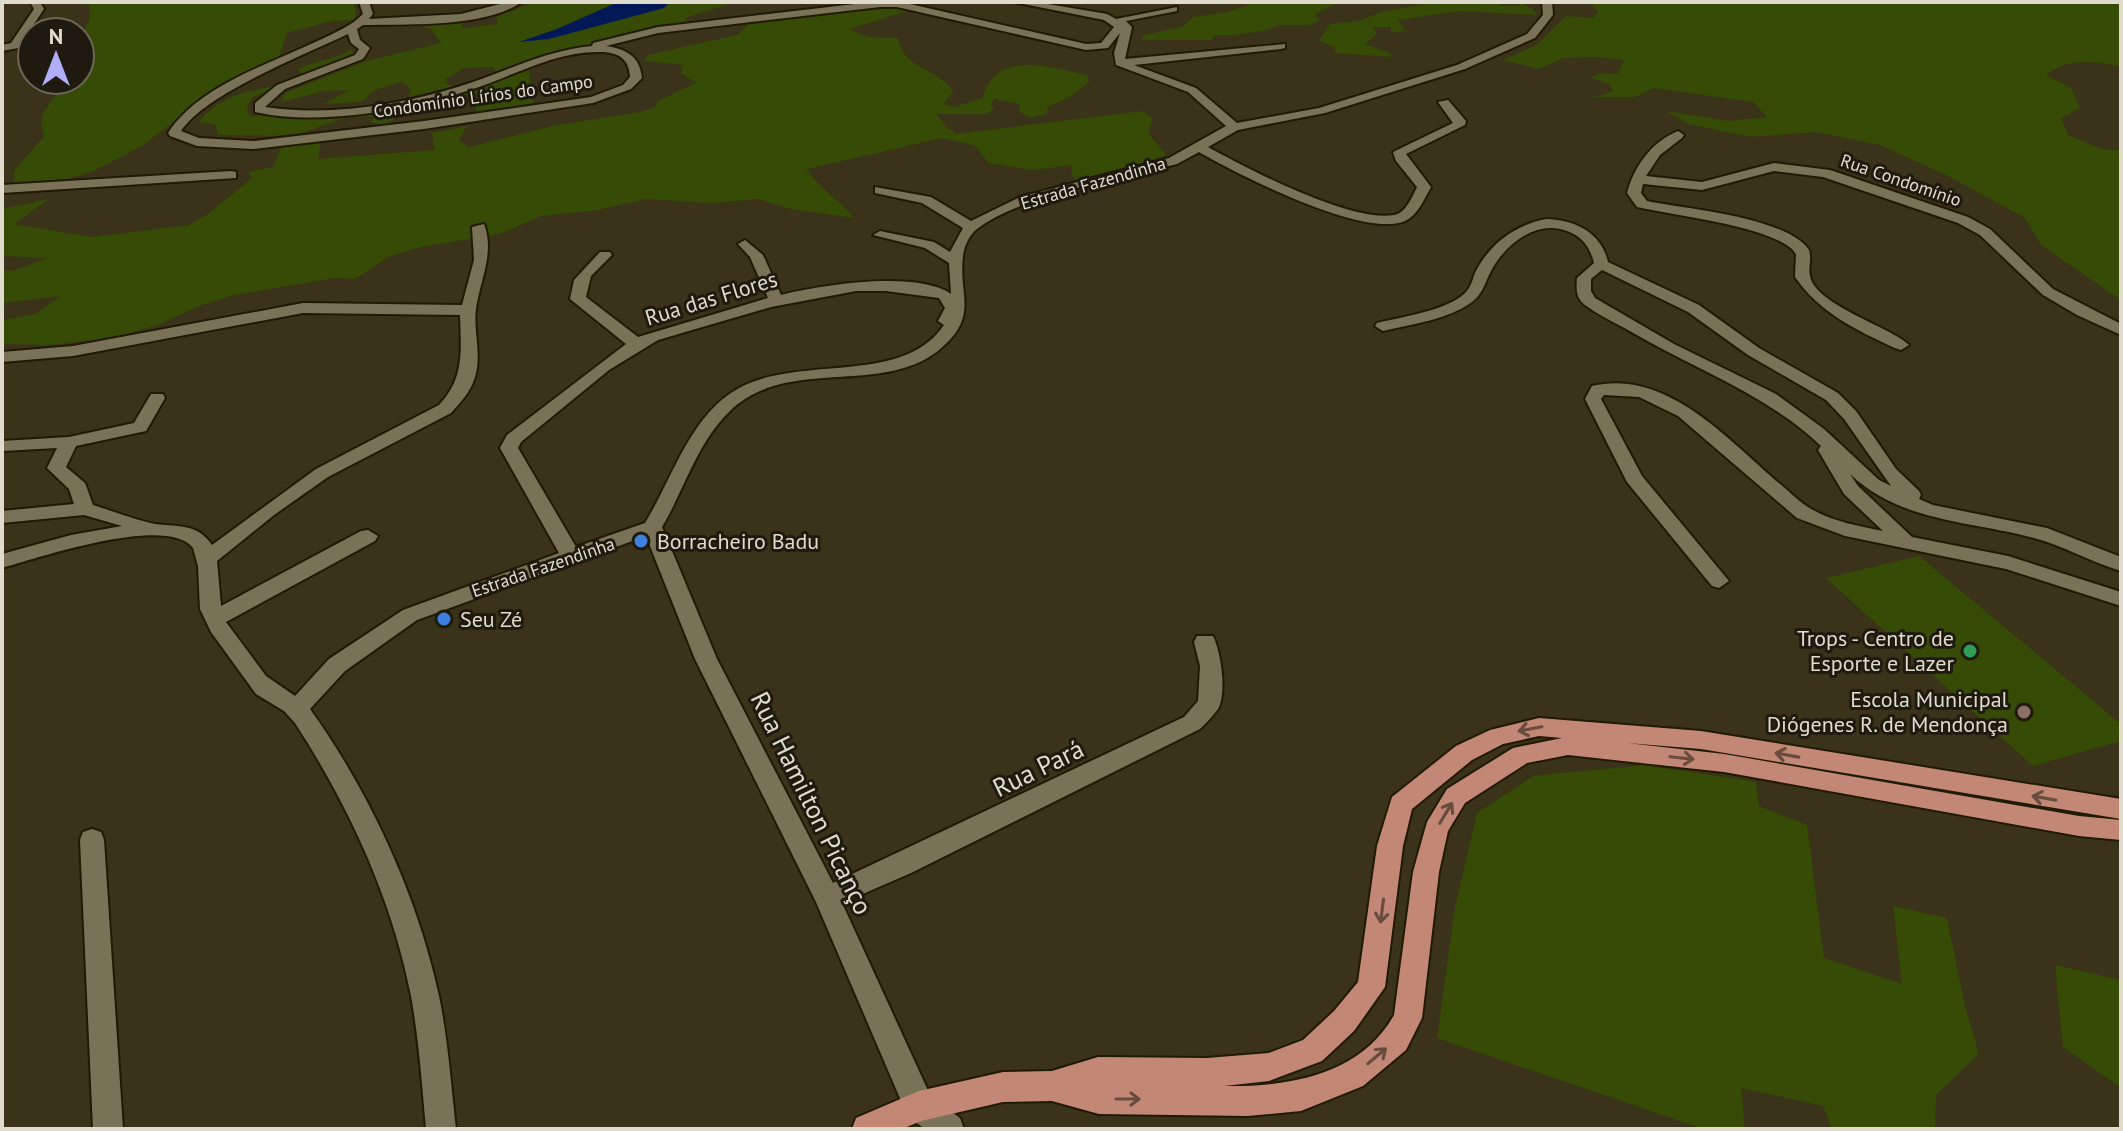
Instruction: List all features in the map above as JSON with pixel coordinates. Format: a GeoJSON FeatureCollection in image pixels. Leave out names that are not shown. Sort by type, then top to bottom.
{"type":"FeatureCollection","features":[{"type":"Feature","properties":{"kind":"main road"},"geometry":{"type":"LineString","coordinates":[[1052,1086],[1098,1071],[1207,1073],[1269,1067],[1312,1051],[1344,1021],[1371,987],[1390,846],[1401,804],[1464,753],[1498,736],[1539,727],[1701,740],[2121,809]]}},
{"type":"Feature","properties":{"kind":"main road"},"geometry":{"type":"LineString","coordinates":[[867,1129],[919,1106],[1003,1087],[1052,1086],[1099,1099],[1248,1101],[1301,1096],[1353,1076],[1396,1040],[1408,1018],[1426,872],[1436,829],[1456,796],[1521,755],[1568,746],[1724,763],[2079,826],[2121,830]]}},
{"type":"Feature","properties":{"kind":"street"},"geometry":{"type":"LineString","coordinates":[[2,62],[8,47],[33,21],[39,9],[35,2]]}},
{"type":"Feature","properties":{"kind":"street","name":"Condomínio Lírios do Campo"},"geometry":{"type":"LineString","coordinates":[[357,25],[355,41],[365,48],[359,57],[272,92],[259,105],[259,110],[294,113],[414,101],[469,87],[582,50],[610,51],[634,59],[636,78],[627,87],[593,100],[424,125],[253,145],[197,142],[174,133],[174,128],[189,114],[220,94],[357,25],[368,14],[364,2]]}},
{"type":"Feature","properties":{"kind":"street"},"geometry":{"type":"LineString","coordinates":[[357,25],[456,18],[517,2]]}},
{"type":"Feature","properties":{"kind":"street"},"geometry":{"type":"LineString","coordinates":[[837,2],[857,6]]}},
{"type":"Feature","properties":{"kind":"street"},"geometry":{"type":"LineString","coordinates":[[582,50],[658,30],[897,4],[1086,47],[1104,46],[1120,26],[1107,17],[1018,2]]}},
{"type":"Feature","properties":{"kind":"street"},"geometry":{"type":"LineString","coordinates":[[1102,2],[1127,27],[1119,53],[1120,63]]}},
{"type":"Feature","properties":{"kind":"street","name":"Estrada Fazendinha"},"geometry":{"type":"LineString","coordinates":[[971,227],[1025,200],[1173,161],[1234,127],[1344,104],[1507,48],[1539,29],[1548,15],[1547,2]]}},
{"type":"Feature","properties":{"kind":"street"},"geometry":{"type":"LineString","coordinates":[[1121,19],[1173,9]]}},
{"type":"Feature","properties":{"kind":"street"},"geometry":{"type":"LineString","coordinates":[[1120,63],[1281,46]]}},
{"type":"Feature","properties":{"kind":"street"},"geometry":{"type":"LineString","coordinates":[[1120,63],[1192,90],[1234,127]]}},
{"type":"Feature","properties":{"kind":"street"},"geometry":{"type":"LineString","coordinates":[[1199,147],[1227,165],[1329,205],[1363,216],[1399,219],[1408,214],[1424,187],[1400,158],[1399,152],[1459,125],[1460,121],[1444,102]]}},
{"type":"Feature","properties":{"kind":"street"},"geometry":{"type":"LineString","coordinates":[[1678,135],[1658,148],[1642,165],[1634,193],[1642,204],[1749,226],[1791,240],[1801,247],[1805,256],[1802,277],[1814,294],[1832,310],[1901,345]]}},
{"type":"Feature","properties":{"kind":"street","name":"Rua Condomínio"},"geometry":{"type":"LineString","coordinates":[[1637,179],[1702,186],[1774,167],[1825,173],[1963,220],[1985,232],[2048,292],[2121,330]]}},
{"type":"Feature","properties":{"kind":"street"},"geometry":{"type":"LineString","coordinates":[[2,189],[231,175]]}},
{"type":"Feature","properties":{"kind":"street"},"geometry":{"type":"LineString","coordinates":[[652,527],[705,430],[736,396],[756,386],[784,379],[914,360],[947,334],[959,312],[961,292],[954,260],[965,233],[971,227],[926,200],[880,190]]}},
{"type":"Feature","properties":{"kind":"street"},"geometry":{"type":"LineString","coordinates":[[1383,326],[1430,313],[1472,295],[1485,268],[1527,226],[1553,223],[1580,231],[1595,242],[1601,264],[1686,304],[1745,347],[1827,393],[1857,426],[1878,462],[1895,482],[1928,510]]}},
{"type":"Feature","properties":{"kind":"street"},"geometry":{"type":"LineString","coordinates":[[207,559],[267,511],[322,473],[445,409],[462,394],[469,379],[468,310],[481,260],[479,227]]}},
{"type":"Feature","properties":{"kind":"street"},"geometry":{"type":"LineString","coordinates":[[880,235],[929,245],[954,260]]}},
{"type":"Feature","properties":{"kind":"street"},"geometry":{"type":"LineString","coordinates":[[745,244],[756,255],[776,300]]}},
{"type":"Feature","properties":{"kind":"street"},"geometry":{"type":"LineString","coordinates":[[605,255],[582,278],[577,290],[578,299],[637,344]]}},
{"type":"Feature","properties":{"kind":"street"},"geometry":{"type":"LineString","coordinates":[[1601,264],[1584,278],[1583,291],[1589,301],[1668,347],[1752,387],[1818,433],[1872,484],[1928,510],[2040,533],[2121,564]]}},
{"type":"Feature","properties":{"kind":"street","name":"Rua das Flores"},"geometry":{"type":"LineString","coordinates":[[572,558],[509,448],[513,439],[637,344],[666,331],[776,300],[841,289],[894,287],[923,289],[944,295],[953,308],[933,347]]}},
{"type":"Feature","properties":{"kind":"street"},"geometry":{"type":"LineString","coordinates":[[2,357],[73,351],[205,329],[303,308],[468,310]]}},
{"type":"Feature","properties":{"kind":"street"},"geometry":{"type":"LineString","coordinates":[[1719,581],[1634,478],[1593,399],[1598,390],[1641,392],[1684,412],[1804,514],[1845,530],[2008,563],[2121,599]]}},
{"type":"Feature","properties":{"kind":"street"},"geometry":{"type":"LineString","coordinates":[[2,446],[69,442],[140,427],[157,398]]}},
{"type":"Feature","properties":{"kind":"street"},"geometry":{"type":"LineString","coordinates":[[1818,433],[1851,490],[1904,540]]}},
{"type":"Feature","properties":{"kind":"street"},"geometry":{"type":"LineString","coordinates":[[69,442],[56,468],[78,487],[85,509]]}},
{"type":"Feature","properties":{"kind":"street"},"geometry":{"type":"LineString","coordinates":[[2,517],[85,509],[197,538],[207,559],[207,598],[214,619],[261,685],[276,698],[297,708],[358,807],[405,924],[425,996],[441,1129]]}},
{"type":"Feature","properties":{"kind":"street","name":"Estrada Fazendinha"},"geometry":{"type":"LineString","coordinates":[[297,708],[337,665],[410,615],[652,527]]}},
{"type":"Feature","properties":{"kind":"street","name":"Rua Hamilton Picanço"},"geometry":{"type":"LineString","coordinates":[[652,527],[706,659],[827,898],[919,1106]]}},
{"type":"Feature","properties":{"kind":"street"},"geometry":{"type":"LineString","coordinates":[[2,561],[63,541],[157,530]]}},
{"type":"Feature","properties":{"kind":"street"},"geometry":{"type":"LineString","coordinates":[[214,619],[368,536]]}},
{"type":"Feature","properties":{"kind":"street","name":"Rua Pará"},"geometry":{"type":"LineString","coordinates":[[827,898],[902,865],[1192,723],[1209,704],[1211,666],[1205,642]]}},
{"type":"Feature","properties":{"kind":"street"},"geometry":{"type":"LineString","coordinates":[[92,840],[108,1129]]}},
{"type":"Feature","properties":{"kind":"street"},"geometry":{"type":"LineString","coordinates":[[919,1106],[949,1129]]}},
{"type":"Feature","properties":{"kind":"green space"},"geometry":{"type":"Polygon","coordinates":[[[89,2],[354,2],[357,20],[331,21],[287,33],[277,62],[202,100],[142,146],[94,171],[46,185],[13,184],[14,171],[44,136],[42,119],[55,96],[96,96],[96,16],[90,16],[89,2]]]}},
{"type":"Feature","properties":{"kind":"green space"},"geometry":{"type":"Polygon","coordinates":[[[535,2],[735,2],[685,18],[690,23],[646,30],[495,72],[493,67],[464,68],[446,79],[447,84],[456,86],[408,97],[411,89],[402,81],[375,90],[361,102],[324,104],[349,90],[324,91],[282,102],[285,93],[366,61],[441,43],[430,28],[424,28],[429,22],[459,20],[463,28],[498,24],[496,17],[535,2]]]}},
{"type":"Feature","properties":{"kind":"green space"},"geometry":{"type":"Polygon","coordinates":[[[1255,2],[1339,2],[1315,14],[1320,21],[1308,25],[1278,25],[1268,30],[1236,35],[1214,35],[1212,40],[1141,40],[1144,35],[1182,27],[1193,17],[1227,12],[1255,2]]]}},
{"type":"Feature","properties":{"kind":"green space"},"geometry":{"type":"Polygon","coordinates":[[[1435,2],[1501,2],[1500,6],[1518,6],[1520,3],[1532,8],[1537,15],[1459,11],[1398,20],[1405,31],[1391,33],[1391,27],[1373,27],[1377,34],[1365,44],[1393,57],[1334,53],[1335,48],[1319,40],[1330,24],[1358,21],[1385,11],[1435,2]]]}},
{"type":"Feature","properties":{"kind":"green space"},"geometry":{"type":"Polygon","coordinates":[[[1590,2],[2121,2],[2121,67],[2092,62],[2073,63],[2046,75],[2071,88],[2080,108],[2061,118],[2068,135],[2104,150],[2121,150],[2121,300],[2041,245],[2025,218],[1948,176],[1880,145],[1816,132],[1751,137],[1688,124],[1666,111],[1728,121],[1767,117],[1753,102],[1654,88],[1635,97],[1592,97],[1612,92],[1610,84],[1591,78],[1600,73],[1618,74],[1624,60],[1564,58],[1539,69],[1503,60],[1538,44],[1566,16],[1593,18],[1598,11],[1590,2]]]}},
{"type":"Feature","properties":{"kind":"green space"},"geometry":{"type":"Polygon","coordinates":[[[876,6],[908,11],[849,29],[868,37],[898,38],[907,57],[947,83],[953,91],[944,104],[954,107],[983,98],[989,82],[999,72],[1012,67],[1042,66],[1087,75],[1090,81],[1070,97],[1049,106],[1046,114],[1030,118],[1020,112],[1019,104],[995,99],[991,104],[994,109],[987,114],[937,114],[946,127],[956,134],[1143,111],[1153,119],[1148,133],[1166,155],[1140,165],[1076,180],[1071,172],[1072,165],[1033,170],[988,163],[976,146],[942,138],[807,169],[817,183],[854,218],[791,209],[758,199],[712,203],[645,199],[598,210],[541,216],[500,234],[421,247],[388,257],[355,279],[334,278],[234,295],[199,306],[158,325],[115,337],[50,345],[2,344],[2,320],[35,314],[61,296],[2,303],[2,271],[16,270],[47,258],[2,256],[2,209],[49,199],[14,224],[92,237],[189,225],[208,214],[252,178],[248,172],[273,167],[282,146],[321,139],[318,159],[435,150],[432,133],[467,126],[459,140],[469,147],[552,126],[640,112],[654,108],[658,101],[696,83],[681,73],[683,65],[643,61],[648,55],[737,35],[752,21],[876,6]]]}},
{"type":"Feature","properties":{"kind":"green space"},"geometry":{"type":"Polygon","coordinates":[[[352,49],[353,58],[253,97],[247,106],[249,116],[340,113],[402,104],[392,121],[383,126],[371,122],[374,117],[350,116],[293,136],[218,135],[215,124],[199,122],[211,110],[235,96],[288,81],[302,74],[298,69],[352,49]]]}},
{"type":"Feature","properties":{"kind":"green space"},"geometry":{"type":"Polygon","coordinates":[[[529,70],[534,108],[475,116],[478,94],[460,95],[529,70]]]}},
{"type":"Feature","properties":{"kind":"green space","name":"Trops - Centro de Esporte e Lazer"},"geometry":{"type":"Polygon","coordinates":[[[1919,556],[2121,724],[2121,741],[2033,766],[1826,578],[1919,556]]]}},
{"type":"Feature","properties":{"kind":"green space"},"geometry":{"type":"Polygon","coordinates":[[[1644,765],[1756,782],[1759,806],[1807,825],[1824,958],[1902,984],[1893,906],[1947,918],[1965,1006],[1979,1054],[1936,1095],[1935,1129],[1832,1129],[1823,1106],[1741,1088],[1745,1129],[1703,1129],[1437,1038],[1455,907],[1477,813],[1533,776],[1644,765]]]}},
{"type":"Feature","properties":{"kind":"green space"},"geometry":{"type":"Polygon","coordinates":[[[2055,965],[2121,980],[2121,1088],[2063,1047],[2055,965]]]}},
{"type":"Feature","properties":{"kind":"shaded area"},"geometry":{"type":"Polygon","coordinates":[[[618,2],[670,2],[664,8],[549,39],[519,42],[557,29],[618,2]]]}},
{"type":"Feature","properties":{"kind":"place","name":"Borracheiro Badu"},"geometry":{"type":"Point","coordinates":[641,541]}},
{"type":"Feature","properties":{"kind":"place","name":"Seu Zé"},"geometry":{"type":"Point","coordinates":[444,619]}},
{"type":"Feature","properties":{"kind":"place","name":"Trops - Centro de Esporte e Lazer"},"geometry":{"type":"Point","coordinates":[1970,651]}},
{"type":"Feature","properties":{"kind":"place","name":"Escola Municipal Diógenes R. de Mendonça"},"geometry":{"type":"Point","coordinates":[2024,712]}}]}
